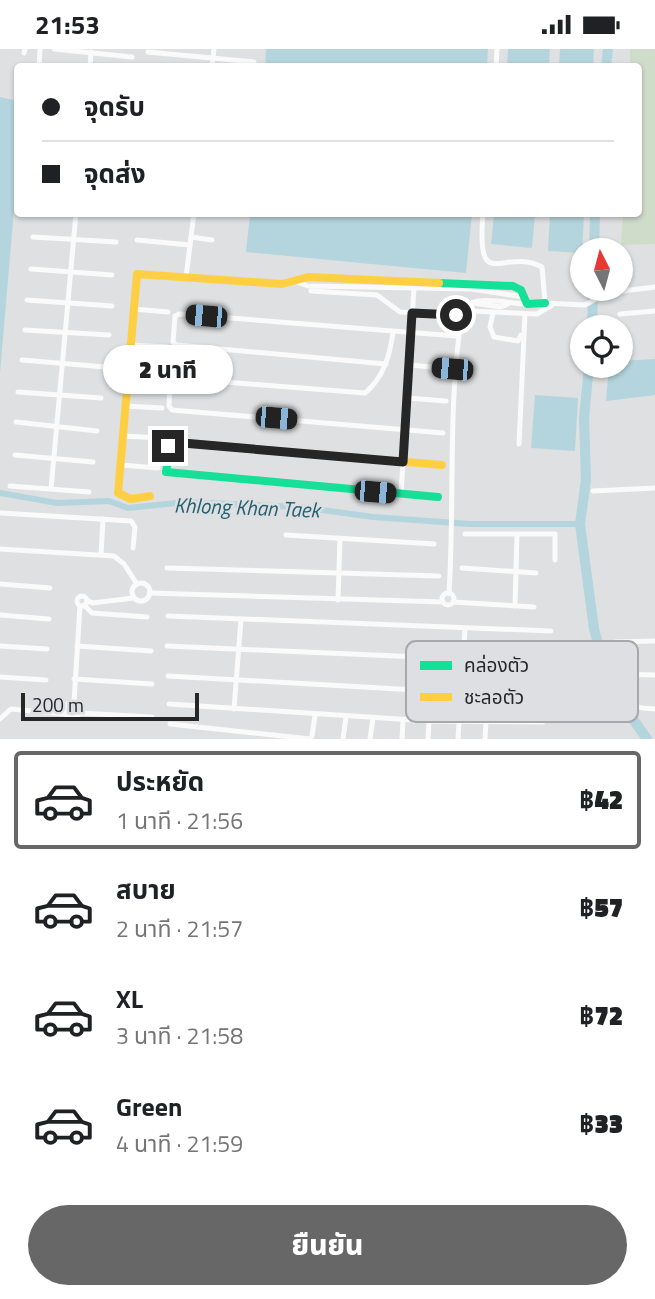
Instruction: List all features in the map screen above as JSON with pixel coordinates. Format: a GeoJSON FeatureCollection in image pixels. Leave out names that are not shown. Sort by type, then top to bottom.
{"type":"FeatureCollection","features":[{"type":"Feature","properties":{"kind":"street"},"geometry":{"type":"LineString","coordinates":[[54,49],[132,57]]}},
{"type":"Feature","properties":{"kind":"street"},"geometry":{"type":"LineString","coordinates":[[212,63],[214,49]]}},
{"type":"Feature","properties":{"kind":"street"},"geometry":{"type":"LineString","coordinates":[[148,51],[254,62]]}},
{"type":"Feature","properties":{"kind":"street"},"geometry":{"type":"LineString","coordinates":[[51,489],[76,217]]}},
{"type":"Feature","properties":{"kind":"street"},"geometry":{"type":"LineString","coordinates":[[186,277],[194,217]]}},
{"type":"Feature","properties":{"kind":"street"},"geometry":{"type":"LineString","coordinates":[[472,311],[543,313],[548,304],[544,269],[541,266],[491,263],[484,257],[480,247],[483,217]]}},
{"type":"Feature","properties":{"kind":"street"},"geometry":{"type":"LineString","coordinates":[[33,237],[116,242]]}},
{"type":"Feature","properties":{"kind":"street"},"geometry":{"type":"LineString","coordinates":[[191,237],[212,240]]}},
{"type":"Feature","properties":{"kind":"street"},"geometry":{"type":"LineString","coordinates":[[137,240],[190,245]]}},
{"type":"Feature","properties":{"kind":"street"},"geometry":{"type":"LineString","coordinates":[[31,269],[112,275]]}},
{"type":"Feature","properties":{"kind":"street"},"geometry":{"type":"LineString","coordinates":[[150,496],[131,499],[119,495],[137,274],[282,284],[308,277],[359,283],[519,288],[526,301]]}},
{"type":"Feature","properties":{"kind":"street"},"geometry":{"type":"LineString","coordinates":[[401,494],[414,284]]}},
{"type":"Feature","properties":{"kind":"street"},"geometry":{"type":"LineString","coordinates":[[449,593],[453,510],[451,452],[458,344],[467,303],[508,304],[526,301],[585,305],[603,294],[655,287]]}},
{"type":"Feature","properties":{"kind":"street"},"geometry":{"type":"LineString","coordinates":[[311,291],[382,296],[395,310],[456,315]]}},
{"type":"Feature","properties":{"kind":"street"},"geometry":{"type":"LineString","coordinates":[[27,300],[112,306]]}},
{"type":"Feature","properties":{"kind":"street"},"geometry":{"type":"LineString","coordinates":[[473,303],[498,311]]}},
{"type":"Feature","properties":{"kind":"street"},"geometry":{"type":"LineString","coordinates":[[508,304],[498,311],[490,327],[494,337],[518,341],[524,314]]}},
{"type":"Feature","properties":{"kind":"street"},"geometry":{"type":"LineString","coordinates":[[134,309],[168,312]]}},
{"type":"Feature","properties":{"kind":"street"},"geometry":{"type":"LineString","coordinates":[[620,314],[655,311]]}},
{"type":"Feature","properties":{"kind":"street"},"geometry":{"type":"LineString","coordinates":[[386,364],[176,345],[173,342],[175,316],[179,314],[456,336]]}},
{"type":"Feature","properties":{"kind":"street"},"geometry":{"type":"LineString","coordinates":[[519,444],[524,314]]}},
{"type":"Feature","properties":{"kind":"street"},"geometry":{"type":"LineString","coordinates":[[25,330],[109,335]]}},
{"type":"Feature","properties":{"kind":"street"},"geometry":{"type":"LineString","coordinates":[[393,332],[386,364],[368,392],[361,394],[173,377],[170,382],[169,407],[443,433]]}},
{"type":"Feature","properties":{"kind":"street"},"geometry":{"type":"LineString","coordinates":[[132,345],[167,348]]}},
{"type":"Feature","properties":{"kind":"street"},"geometry":{"type":"LineString","coordinates":[[22,360],[105,367]]}},
{"type":"Feature","properties":{"kind":"street"},"geometry":{"type":"LineString","coordinates":[[410,365],[452,369]]}},
{"type":"Feature","properties":{"kind":"street"},"geometry":{"type":"LineString","coordinates":[[129,376],[164,378]]}},
{"type":"Feature","properties":{"kind":"street"},"geometry":{"type":"LineString","coordinates":[[19,391],[101,398]]}},
{"type":"Feature","properties":{"kind":"street"},"geometry":{"type":"LineString","coordinates":[[407,398],[446,401]]}},
{"type":"Feature","properties":{"kind":"street"},"geometry":{"type":"LineString","coordinates":[[126,406],[162,408]]}},
{"type":"Feature","properties":{"kind":"street"},"geometry":{"type":"LineString","coordinates":[[16,422],[97,431]]}},
{"type":"Feature","properties":{"kind":"street"},"geometry":{"type":"LineString","coordinates":[[124,436],[161,438]]}},
{"type":"Feature","properties":{"kind":"street"},"geometry":{"type":"LineString","coordinates":[[438,497],[169,474],[166,472],[168,446],[171,442],[442,465]]}},
{"type":"Feature","properties":{"kind":"street"},"geometry":{"type":"LineString","coordinates":[[15,455],[93,461]]}},
{"type":"Feature","properties":{"kind":"street"},"geometry":{"type":"LineString","coordinates":[[121,465],[158,468]]}},
{"type":"Feature","properties":{"kind":"street"},"geometry":{"type":"LineString","coordinates":[[10,485],[89,492]]}},
{"type":"Feature","properties":{"kind":"street"},"geometry":{"type":"LineString","coordinates":[[593,491],[655,488]]}},
{"type":"Feature","properties":{"kind":"street"},"geometry":{"type":"LineString","coordinates":[[1,513],[134,523],[133,548]]}},
{"type":"Feature","properties":{"kind":"street"},"geometry":{"type":"LineString","coordinates":[[101,555],[103,519]]}},
{"type":"Feature","properties":{"kind":"street"},"geometry":{"type":"LineString","coordinates":[[465,534],[555,534],[555,560]]}},
{"type":"Feature","properties":{"kind":"street"},"geometry":{"type":"LineString","coordinates":[[515,606],[517,534]]}},
{"type":"Feature","properties":{"kind":"street"},"geometry":{"type":"LineString","coordinates":[[286,535],[434,544]]}},
{"type":"Feature","properties":{"kind":"street"},"geometry":{"type":"LineString","coordinates":[[338,600],[340,539]]}},
{"type":"Feature","properties":{"kind":"street"},"geometry":{"type":"LineString","coordinates":[[0,549],[101,555],[121,561],[137,584],[146,585],[149,593]]}},
{"type":"Feature","properties":{"kind":"street"},"geometry":{"type":"LineString","coordinates":[[167,568],[439,576]]}},
{"type":"Feature","properties":{"kind":"street"},"geometry":{"type":"LineString","coordinates":[[462,568],[536,573]]}},
{"type":"Feature","properties":{"kind":"street"},"geometry":{"type":"LineString","coordinates":[[134,598],[132,590],[137,584]]}},
{"type":"Feature","properties":{"kind":"street"},"geometry":{"type":"LineString","coordinates":[[0,585],[50,588]]}},
{"type":"Feature","properties":{"kind":"street"},"geometry":{"type":"LineString","coordinates":[[149,593],[534,607]]}},
{"type":"Feature","properties":{"kind":"street"},"geometry":{"type":"LineString","coordinates":[[84,604],[134,598],[142,601],[149,593]]}},
{"type":"Feature","properties":{"kind":"street"},"geometry":{"type":"LineString","coordinates":[[443,602],[444,595],[449,593]]}},
{"type":"Feature","properties":{"kind":"street"},"geometry":{"type":"LineString","coordinates":[[449,593],[454,596],[453,602]]}},
{"type":"Feature","properties":{"kind":"street"},"geometry":{"type":"LineString","coordinates":[[84,604],[92,613],[147,617]]}},
{"type":"Feature","properties":{"kind":"street"},"geometry":{"type":"LineString","coordinates":[[79,713],[79,707],[74,702],[74,679],[84,604]]}},
{"type":"Feature","properties":{"kind":"street"},"geometry":{"type":"LineString","coordinates":[[0,615],[49,619]]}},
{"type":"Feature","properties":{"kind":"street"},"geometry":{"type":"LineString","coordinates":[[168,616],[551,631]]}},
{"type":"Feature","properties":{"kind":"street"},"geometry":{"type":"LineString","coordinates":[[234,709],[241,619]]}},
{"type":"Feature","properties":{"kind":"street"},"geometry":{"type":"LineString","coordinates":[[464,641],[465,629]]}},
{"type":"Feature","properties":{"kind":"street"},"geometry":{"type":"LineString","coordinates":[[0,646],[47,649]]}},
{"type":"Feature","properties":{"kind":"street"},"geometry":{"type":"LineString","coordinates":[[77,646],[151,651]]}},
{"type":"Feature","properties":{"kind":"street"},"geometry":{"type":"LineString","coordinates":[[167,646],[406,656]]}},
{"type":"Feature","properties":{"kind":"street"},"geometry":{"type":"LineString","coordinates":[[168,676],[406,689]]}},
{"type":"Feature","properties":{"kind":"street"},"geometry":{"type":"LineString","coordinates":[[0,677],[46,680]]}},
{"type":"Feature","properties":{"kind":"street"},"geometry":{"type":"LineString","coordinates":[[74,679],[152,684]]}},
{"type":"Feature","properties":{"kind":"street"},"geometry":{"type":"LineString","coordinates":[[65,714],[64,706],[74,702]]}},
{"type":"Feature","properties":{"kind":"street"},"geometry":{"type":"LineString","coordinates":[[169,704],[403,720],[401,739]]}},
{"type":"Feature","properties":{"kind":"street"},"geometry":{"type":"LineString","coordinates":[[0,719],[11,709],[65,714],[71,718],[79,713],[152,717]]}},
{"type":"Feature","properties":{"kind":"street"},"geometry":{"type":"LineString","coordinates":[[170,724],[311,737],[315,715]]}},
{"type":"Feature","properties":{"kind":"street"},"geometry":{"type":"LineString","coordinates":[[343,739],[346,717]]}},
{"type":"Feature","properties":{"kind":"street"},"geometry":{"type":"LineString","coordinates":[[370,739],[373,718]]}},
{"type":"Feature","properties":{"kind":"street"},"geometry":{"type":"LineString","coordinates":[[428,739],[429,722]]}},
{"type":"Feature","properties":{"kind":"green space"},"geometry":{"type":"Polygon","coordinates":[[[630,49],[655,49],[655,244],[634,245],[634,238],[621,238],[623,217],[642,217],[642,63],[630,63],[630,49]]]}},
{"type":"Feature","properties":{"kind":"water"},"geometry":{"type":"Polygon","coordinates":[[[266,49],[488,49],[487,63],[265,63],[266,49]]]}},
{"type":"Feature","properties":{"kind":"water"},"geometry":{"type":"Polygon","coordinates":[[[508,49],[550,49],[549,63],[507,63],[508,49]]]}},
{"type":"Feature","properties":{"kind":"water"},"geometry":{"type":"Polygon","coordinates":[[[560,49],[594,49],[593,63],[559,63],[560,49]]]}},
{"type":"Feature","properties":{"kind":"water"},"geometry":{"type":"Polygon","coordinates":[[[0,97],[14,100],[14,210],[0,373],[0,97]]]}},
{"type":"Feature","properties":{"kind":"water"},"geometry":{"type":"Polygon","coordinates":[[[250,217],[472,217],[466,273],[246,252],[250,217]]]}},
{"type":"Feature","properties":{"kind":"water"},"geometry":{"type":"Polygon","coordinates":[[[494,217],[535,217],[532,248],[491,244],[494,217]]]}},
{"type":"Feature","properties":{"kind":"water"},"geometry":{"type":"Polygon","coordinates":[[[550,217],[584,217],[583,238],[570,238],[570,252],[548,251],[550,217]]]}},
{"type":"Feature","properties":{"kind":"water"},"geometry":{"type":"Polygon","coordinates":[[[655,359],[655,395],[606,401],[608,378],[633,378],[633,360],[655,359]]]}},
{"type":"Feature","properties":{"kind":"water"},"geometry":{"type":"Polygon","coordinates":[[[535,395],[578,398],[575,451],[531,448],[535,395]]]}},
{"type":"Feature","properties":{"kind":"waterway"},"geometry":{"type":"LineString","coordinates":[[606,63],[608,49]]}},
{"type":"Feature","properties":{"kind":"waterway"},"geometry":{"type":"LineString","coordinates":[[594,238],[595,217]]}},
{"type":"Feature","properties":{"kind":"waterway"},"geometry":{"type":"LineString","coordinates":[[592,315],[593,301]]}},
{"type":"Feature","properties":{"kind":"waterway"},"geometry":{"type":"LineString","coordinates":[[588,378],[584,418],[586,480],[580,524],[597,641]]}},
{"type":"Feature","properties":{"kind":"waterway","name":"Khlong Khan Taek"},"geometry":{"type":"LineString","coordinates":[[0,493],[57,503],[109,501],[128,508],[186,502],[300,507],[373,517],[470,524],[580,524]]}},
{"type":"Feature","properties":{"kind":"waterway"},"geometry":{"type":"LineString","coordinates":[[635,722],[647,739]]}},
{"type":"Feature","properties":{"kind":"traffic: fast"},"geometry":{"type":"LineString","coordinates":[[439,283],[513,286],[521,290],[527,304],[545,303]]}},
{"type":"Feature","properties":{"kind":"traffic: fast"},"geometry":{"type":"LineString","coordinates":[[276,451],[171,442],[166,472],[438,497]]}},
{"type":"Feature","properties":{"kind":"traffic: slow"},"geometry":{"type":"LineString","coordinates":[[150,496],[131,499],[118,493],[137,274],[282,284],[308,277],[439,283]]}},
{"type":"Feature","properties":{"kind":"traffic: slow"},"geometry":{"type":"LineString","coordinates":[[276,451],[442,465]]}},
{"type":"Feature","properties":{"kind":"route"},"geometry":{"type":"LineString","coordinates":[[168,446],[171,442],[403,462],[412,313],[456,315]]}}]}
